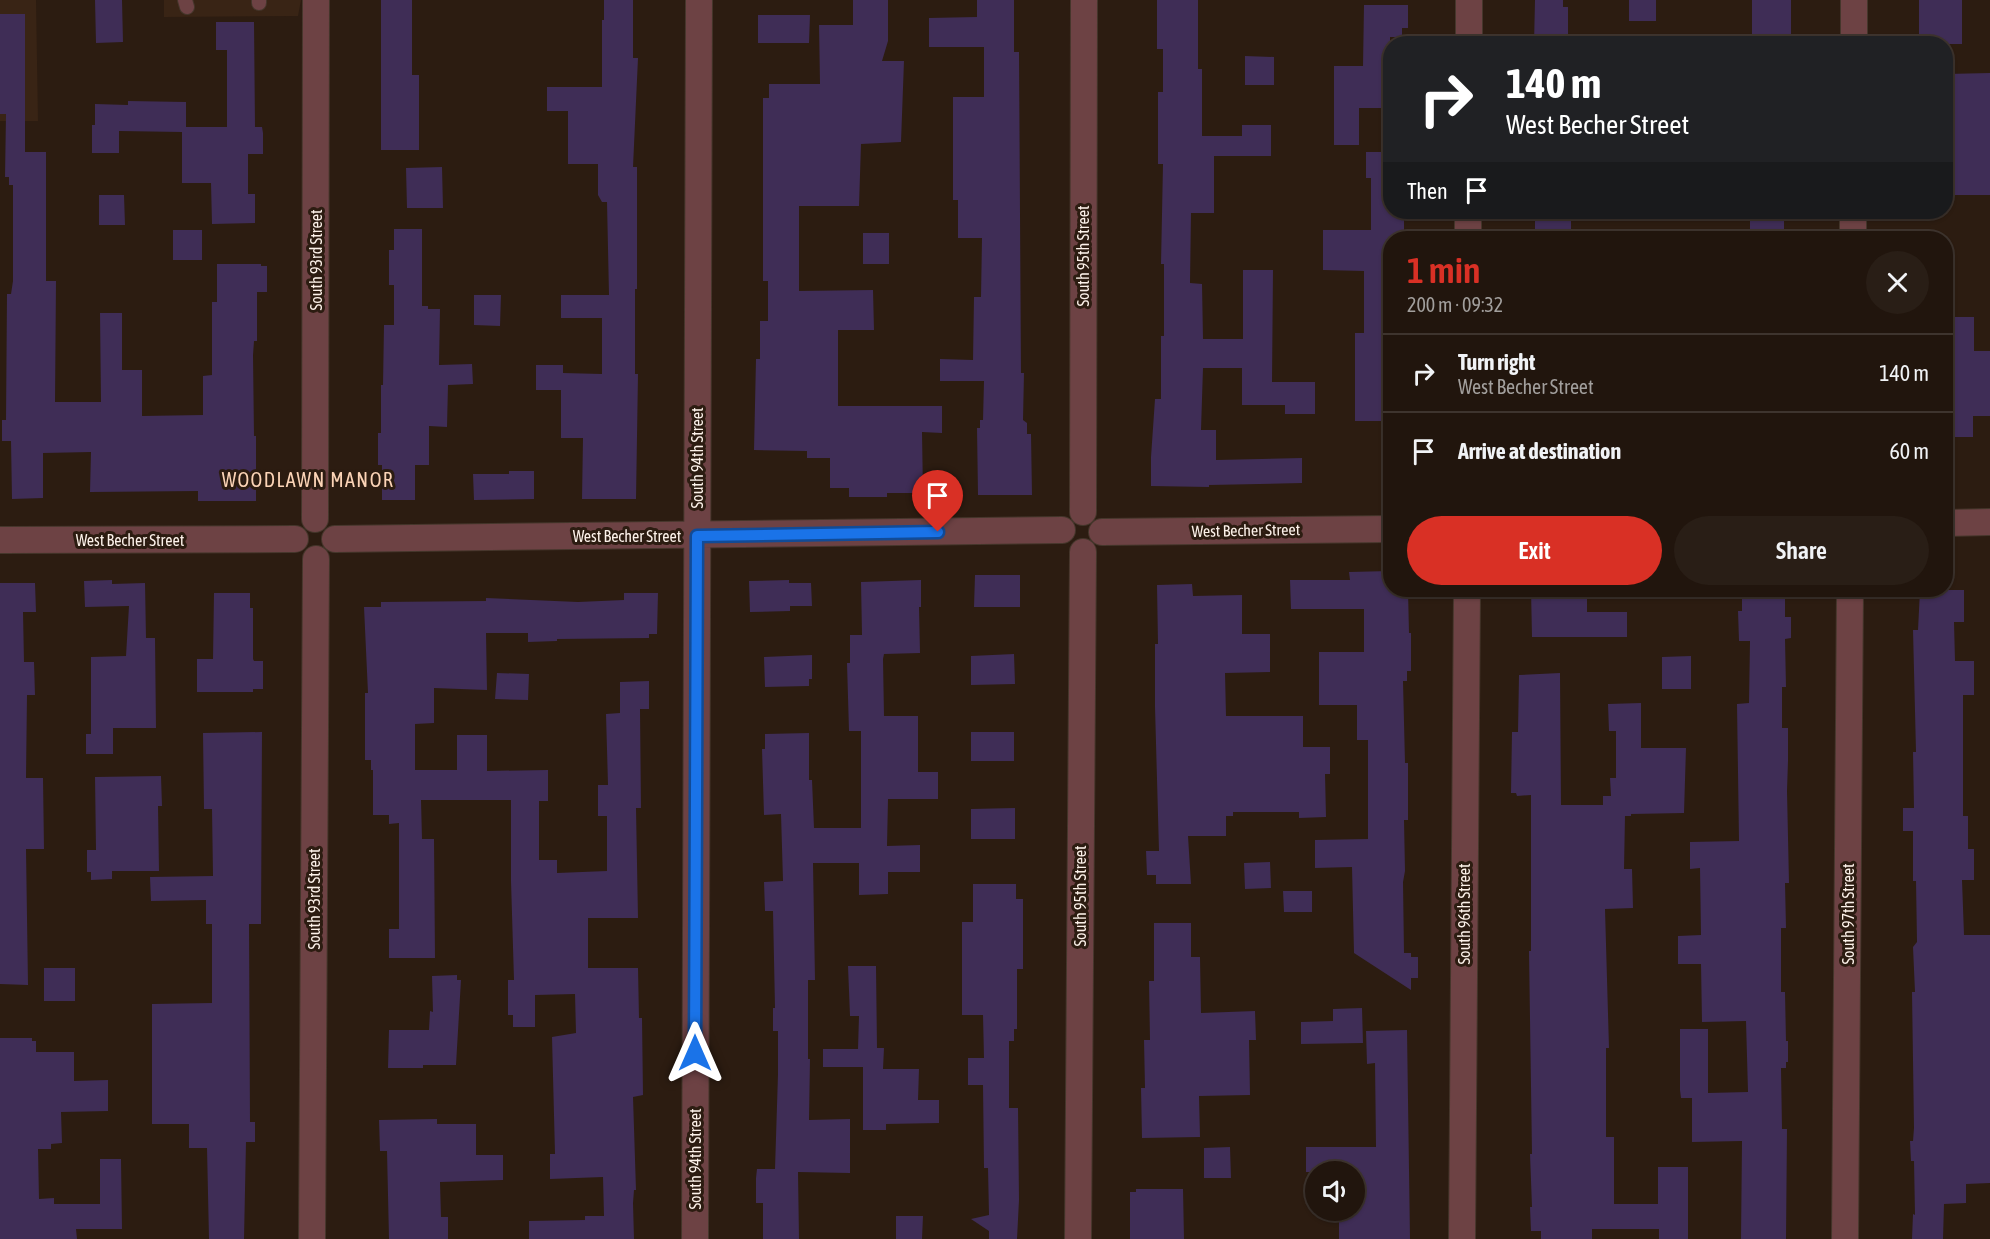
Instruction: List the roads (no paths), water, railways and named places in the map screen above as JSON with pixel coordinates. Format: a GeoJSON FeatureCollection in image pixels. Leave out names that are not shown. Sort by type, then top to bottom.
{"type":"FeatureCollection","features":[{"type":"Feature","properties":{"kind":"street","name":"South 93rd Street"},"geometry":{"type":"LineString","coordinates":[[315,519],[316,0]]}},
{"type":"Feature","properties":{"kind":"street","name":"South 94th Street"},"geometry":{"type":"LineString","coordinates":[[695,1239],[699,0]]}},
{"type":"Feature","properties":{"kind":"street","name":"South 95th Street"},"geometry":{"type":"LineString","coordinates":[[1083,512],[1084,0]]}},
{"type":"Feature","properties":{"kind":"street"},"geometry":{"type":"LineString","coordinates":[[1468,36],[1469,0]]}},
{"type":"Feature","properties":{"kind":"street"},"geometry":{"type":"LineString","coordinates":[[1854,0],[1854,36]]}},
{"type":"Feature","properties":{"kind":"street"},"geometry":{"type":"LineString","coordinates":[[1083,512],[1092,514],[1097,519],[1102,531],[1099,544],[1094,549],[1083,552],[1069,548],[1065,543],[1062,530],[1068,518],[1073,514],[1083,512]]}},
{"type":"Feature","properties":{"kind":"street"},"geometry":{"type":"LineString","coordinates":[[315,519],[330,526],[335,539],[332,551],[327,556],[316,560],[302,555],[295,539],[301,525],[315,519]]}},
{"type":"Feature","properties":{"kind":"street"},"geometry":{"type":"LineString","coordinates":[[1953,523],[1990,522]]}},
{"type":"Feature","properties":{"kind":"street","name":"West Becher Street"},"geometry":{"type":"LineString","coordinates":[[1102,531],[1383,529]]}},
{"type":"Feature","properties":{"kind":"street","name":"West Becher Street"},"geometry":{"type":"LineString","coordinates":[[335,539],[1062,530]]}},
{"type":"Feature","properties":{"kind":"street","name":"West Becher Street"},"geometry":{"type":"LineString","coordinates":[[0,540],[295,539]]}},
{"type":"Feature","properties":{"kind":"street","name":"South 95th Street"},"geometry":{"type":"LineString","coordinates":[[1078,1239],[1083,552]]}},
{"type":"Feature","properties":{"kind":"street","name":"South 93rd Street"},"geometry":{"type":"LineString","coordinates":[[312,1239],[316,560]]}},
{"type":"Feature","properties":{"kind":"street","name":"South 96th Street"},"geometry":{"type":"LineString","coordinates":[[1462,1239],[1467,597]]}},
{"type":"Feature","properties":{"kind":"street","name":"South 97th Street"},"geometry":{"type":"LineString","coordinates":[[1845,1239],[1850,597]]}},
{"type":"Feature","properties":{"kind":"district","name":"WOODLAWN MANOR"},"geometry":{"type":"Point","coordinates":[308,479]}}]}
